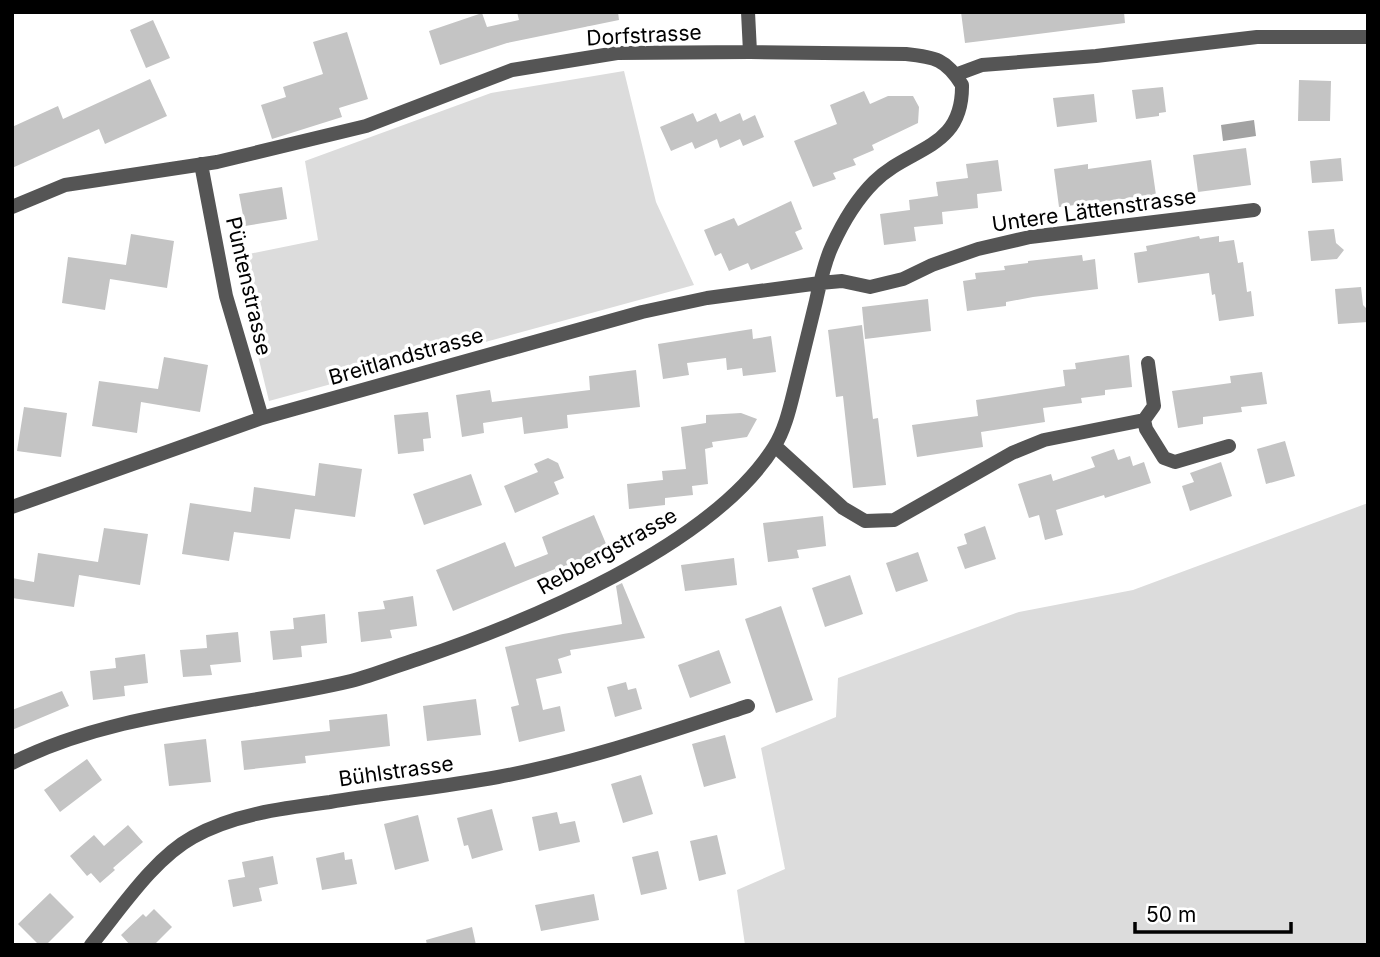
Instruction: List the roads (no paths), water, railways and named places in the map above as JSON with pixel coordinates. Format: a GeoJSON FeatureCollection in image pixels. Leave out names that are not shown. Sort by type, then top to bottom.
{"type":"FeatureCollection","features":[{"type":"Feature","properties":{"kind":"street"},"geometry":{"type":"LineString","coordinates":[[748,12],[750,52]]}},
{"type":"Feature","properties":{"kind":"street"},"geometry":{"type":"LineString","coordinates":[[956,75],[982,65],[1096,56],[1257,37],[1368,37]]}},
{"type":"Feature","properties":{"kind":"street","name":"Dorfstrasse"},"geometry":{"type":"LineString","coordinates":[[12,207],[65,185],[217,162],[366,126],[512,69],[617,53],[906,54],[943,62],[956,75]]}},
{"type":"Feature","properties":{"kind":"street","name":"Rebbergstrasse"},"geometry":{"type":"LineString","coordinates":[[12,763],[45,747],[157,715],[353,680],[454,646],[552,607],[632,566],[701,523],[742,487],[775,446],[788,415],[831,248],[853,207],[875,181],[944,136],[953,125],[960,112],[962,100],[962,85],[956,75]]}},
{"type":"Feature","properties":{"kind":"street","name":"Püntenstrasse"},"geometry":{"type":"LineString","coordinates":[[201,164],[226,296],[262,418]]}},
{"type":"Feature","properties":{"kind":"street","name":"Untere Lättenstrasse"},"geometry":{"type":"LineString","coordinates":[[820,283],[842,281],[870,287],[903,279],[978,249],[1030,237],[1255,210]]}},
{"type":"Feature","properties":{"kind":"street","name":"Breitlandstrasse"},"geometry":{"type":"LineString","coordinates":[[12,507],[262,418],[642,312],[707,298],[820,283]]}},
{"type":"Feature","properties":{"kind":"street"},"geometry":{"type":"LineString","coordinates":[[775,446],[843,508],[865,521],[894,520],[1012,453],[1044,440],[1144,420],[1154,406],[1148,363]]}},
{"type":"Feature","properties":{"kind":"street"},"geometry":{"type":"LineString","coordinates":[[1144,420],[1146,429],[1164,458],[1175,462],[1229,446]]}},
{"type":"Feature","properties":{"kind":"street","name":"Bühlstrasse"},"geometry":{"type":"LineString","coordinates":[[91,945],[173,850],[217,826],[267,811],[497,777],[553,765],[610,751],[748,706]]}}]}
